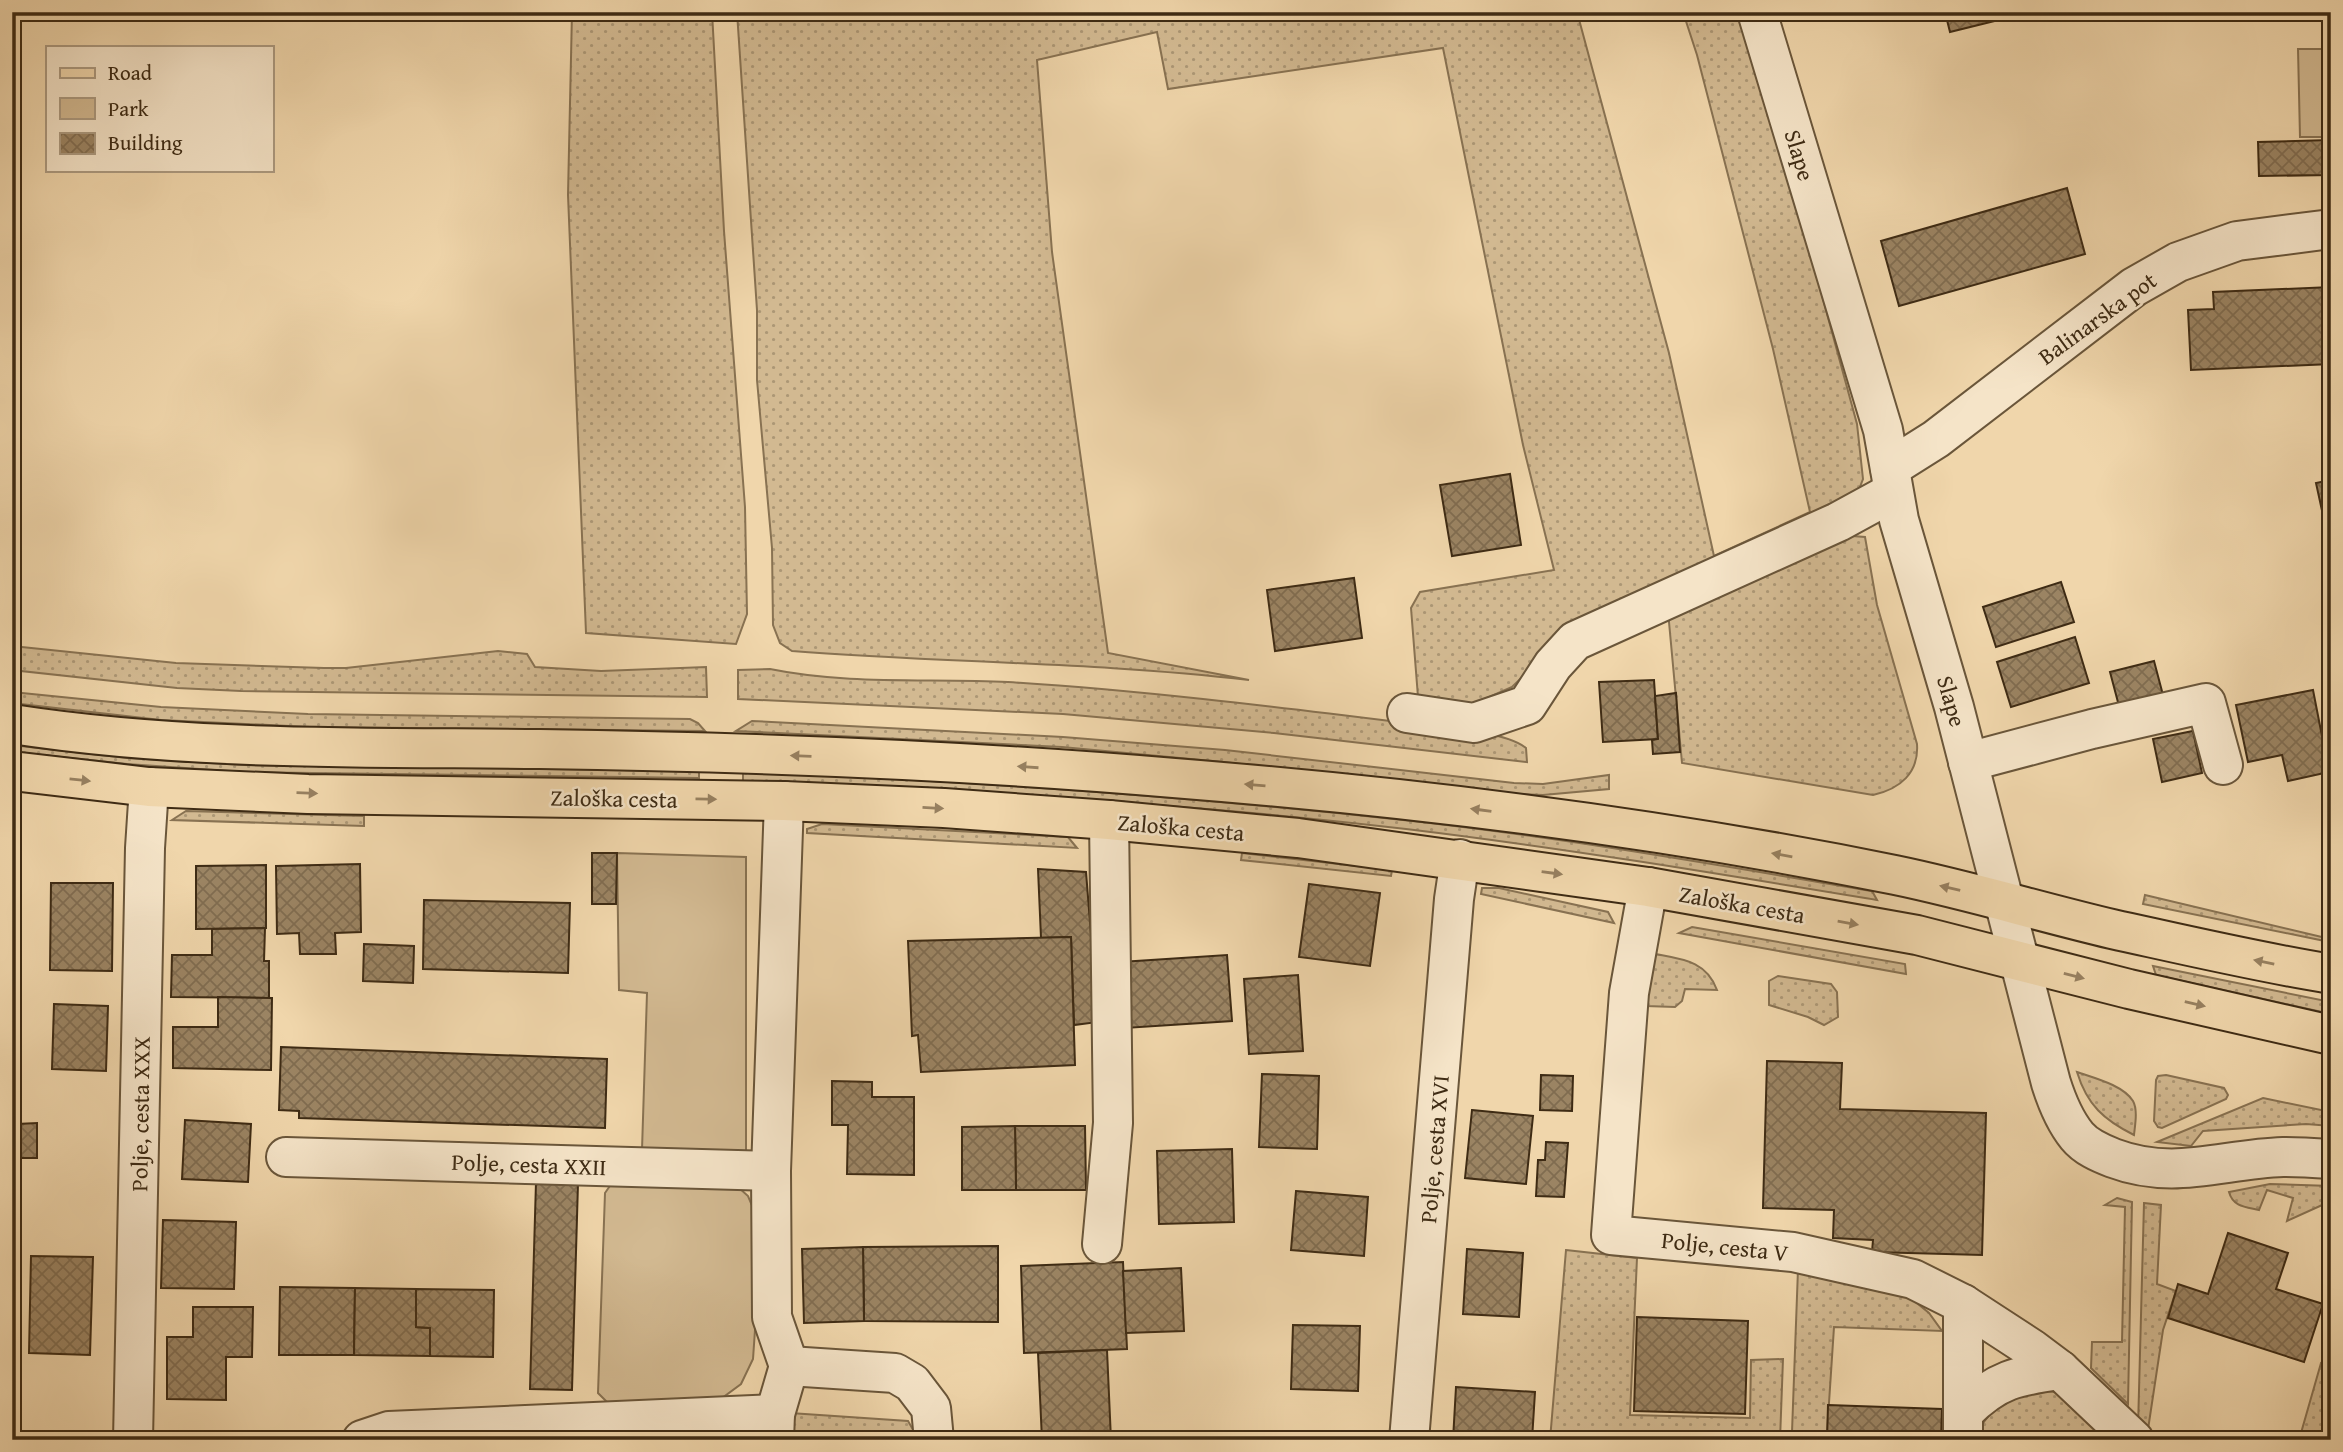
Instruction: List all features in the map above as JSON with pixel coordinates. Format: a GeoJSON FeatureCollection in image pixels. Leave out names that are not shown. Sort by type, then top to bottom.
{"type":"FeatureCollection","features":[{"type":"Feature","properties":{"kind":"main road","name":"Zaloška cesta"},"geometry":{"type":"LineString","coordinates":[[12,724],[156,740],[311,747],[722,752],[959,762],[1321,790],[1722,844],[1898,875],[2112,928],[2331,974]]}},
{"type":"Feature","properties":{"kind":"main road","name":"Zaloška cesta"},"geometry":{"type":"LineString","coordinates":[[12,771],[149,787],[308,794],[784,801],[944,808],[1298,838],[1648,887],[1917,935],[2019,963],[2331,1035]]}},
{"type":"Feature","properties":{"kind":"street","name":"Slape"},"geometry":{"type":"LineString","coordinates":[[1757,12],[1883,430],[1899,520],[1968,762],[2059,1107],[2078,1137],[2089,1146],[2120,1160],[2160,1169],[2179,1170],[2282,1157],[2331,1160]]}},
{"type":"Feature","properties":{"kind":"street","name":"Balinarska pot"},"geometry":{"type":"LineString","coordinates":[[1407,713],[1474,723],[1527,705],[1553,665],[1575,641],[1838,522],[1892,480],[1936,439],[2134,287],[2178,262],[2237,241],[2331,229]]}},
{"type":"Feature","properties":{"kind":"street"},"geometry":{"type":"LineString","coordinates":[[1968,762],[2092,729],[2206,703],[2223,765]]}},
{"type":"Feature","properties":{"kind":"street","name":"Polje, cesta XXX"},"geometry":{"type":"LineString","coordinates":[[133,1440],[145,848],[149,787]]}},
{"type":"Feature","properties":{"kind":"street"},"geometry":{"type":"LineString","coordinates":[[362,1440],[389,1431],[774,1427],[789,1366],[772,1317],[771,1171],[784,801]]}},
{"type":"Feature","properties":{"kind":"street"},"geometry":{"type":"LineString","coordinates":[[1102,1244],[1113,1122],[1109,820]]}},
{"type":"Feature","properties":{"kind":"street","name":"Polje, cesta XVI"},"geometry":{"type":"LineString","coordinates":[[1409,1440],[1454,900],[1460,859]]}},
{"type":"Feature","properties":{"kind":"street","name":"Polje, cesta V"},"geometry":{"type":"LineString","coordinates":[[1648,887],[1629,993],[1611,1235],[1793,1252],[1913,1279],[1963,1304],[2060,1370],[2134,1440]]}},
{"type":"Feature","properties":{"kind":"street","name":"Polje, cesta XXII"},"geometry":{"type":"LineString","coordinates":[[286,1157],[771,1171]]}},
{"type":"Feature","properties":{"kind":"street"},"geometry":{"type":"LineString","coordinates":[[1963,1304],[1964,1425]]}},
{"type":"Feature","properties":{"kind":"street"},"geometry":{"type":"LineString","coordinates":[[789,1366],[895,1373],[912,1383],[931,1408],[934,1440]]}},
{"type":"Feature","properties":{"kind":"street"},"geometry":{"type":"LineString","coordinates":[[1964,1425],[1994,1386],[2013,1378],[2060,1370]]}},
{"type":"Feature","properties":{"kind":"green space"},"geometry":{"type":"Polygon","coordinates":[[[572,12],[712,12],[724,231],[745,507],[747,614],[736,644],[586,633],[568,195],[572,12]]]}},
{"type":"Feature","properties":{"kind":"green space"},"geometry":{"type":"Polygon","coordinates":[[[737,12],[1577,12],[1669,353],[1714,556],[1810,512],[1773,349],[1697,55],[1683,12],[1739,12],[1780,141],[1857,424],[1863,479],[1856,497],[1570,631],[1512,687],[1471,705],[1418,697],[1411,608],[1420,592],[1554,570],[1523,445],[1443,48],[1168,89],[1157,32],[1037,60],[1052,252],[1108,653],[1249,680],[1078,666],[792,651],[780,643],[773,625],[772,548],[757,380],[757,310],[737,12]]]}},
{"type":"Feature","properties":{"kind":"green space"},"geometry":{"type":"Polygon","coordinates":[[[2298,49],[2331,49],[2331,137],[2300,137],[2298,49]]]}},
{"type":"Feature","properties":{"kind":"green space"},"geometry":{"type":"Polygon","coordinates":[[[1839,535],[1865,537],[1877,605],[1917,744],[1915,763],[1911,771],[1892,789],[1873,795],[1682,763],[1668,611],[1839,535]]]}},
{"type":"Feature","properties":{"kind":"green space"},"geometry":{"type":"Polygon","coordinates":[[[12,646],[176,663],[324,668],[346,668],[498,651],[527,654],[535,667],[601,671],[706,667],[707,697],[177,688],[12,670],[12,646]]]}},
{"type":"Feature","properties":{"kind":"green space"},"geometry":{"type":"Polygon","coordinates":[[[770,669],[859,679],[1008,682],[1105,689],[1446,727],[1484,733],[1515,742],[1526,748],[1527,762],[1274,733],[1063,714],[738,699],[738,670],[770,669]]]}},
{"type":"Feature","properties":{"kind":"green space"},"geometry":{"type":"Polygon","coordinates":[[[12,692],[161,707],[308,714],[690,719],[705,731],[310,727],[161,720],[12,703],[12,692]]]}},
{"type":"Feature","properties":{"kind":"green space"},"geometry":{"type":"Polygon","coordinates":[[[752,721],[1063,737],[1225,750],[1514,783],[1543,784],[1609,775],[1609,789],[1543,795],[1513,794],[1062,747],[736,731],[752,721]]]}},
{"type":"Feature","properties":{"kind":"green space"},"geometry":{"type":"Polygon","coordinates":[[[12,745],[127,758],[244,765],[699,771],[699,778],[243,772],[127,764],[14,752],[12,745]]]}},
{"type":"Feature","properties":{"kind":"green space"},"geometry":{"type":"Polygon","coordinates":[[[743,771],[1073,790],[1403,820],[1580,843],[1872,891],[1877,900],[1583,853],[1406,829],[1075,799],[743,781],[743,771]]]}},
{"type":"Feature","properties":{"kind":"green space"},"geometry":{"type":"Polygon","coordinates":[[[186,811],[364,816],[364,826],[172,820],[186,811]]]}},
{"type":"Feature","properties":{"kind":"green space"},"geometry":{"type":"Polygon","coordinates":[[[822,824],[1068,837],[1077,848],[807,833],[807,829],[822,824]]]}},
{"type":"Feature","properties":{"kind":"green space"},"geometry":{"type":"Polygon","coordinates":[[[617,853],[746,857],[746,1152],[642,1150],[647,993],[619,990],[617,853]]]}},
{"type":"Feature","properties":{"kind":"green space"},"geometry":{"type":"Polygon","coordinates":[[[1242,853],[1392,870],[1391,876],[1241,860],[1242,853]]]}},
{"type":"Feature","properties":{"kind":"green space"},"geometry":{"type":"Polygon","coordinates":[[[1482,888],[1499,888],[1608,912],[1614,923],[1481,894],[1482,888]]]}},
{"type":"Feature","properties":{"kind":"green space"},"geometry":{"type":"Polygon","coordinates":[[[2145,895],[2326,938],[2325,941],[2143,904],[2145,895]]]}},
{"type":"Feature","properties":{"kind":"green space"},"geometry":{"type":"Polygon","coordinates":[[[1692,927],[1905,964],[1906,974],[1679,933],[1692,927]]]}},
{"type":"Feature","properties":{"kind":"green space"},"geometry":{"type":"Polygon","coordinates":[[[1650,953],[1681,959],[1699,966],[1717,990],[1685,989],[1682,1001],[1675,1007],[1646,1006],[1650,953]]]}},
{"type":"Feature","properties":{"kind":"green space"},"geometry":{"type":"Polygon","coordinates":[[[2153,966],[2331,1002],[2331,1014],[2156,975],[2153,966]]]}},
{"type":"Feature","properties":{"kind":"green space"},"geometry":{"type":"Polygon","coordinates":[[[1778,976],[1831,984],[1837,992],[1838,1017],[1824,1025],[1769,1005],[1769,981],[1778,976]]]}},
{"type":"Feature","properties":{"kind":"green space"},"geometry":{"type":"Polygon","coordinates":[[[2077,1072],[2108,1083],[2128,1095],[2135,1109],[2134,1135],[2098,1110],[2086,1094],[2077,1072]]]}},
{"type":"Feature","properties":{"kind":"green space"},"geometry":{"type":"Polygon","coordinates":[[[2166,1075],[2224,1088],[2228,1095],[2226,1099],[2162,1128],[2158,1127],[2154,1121],[2156,1080],[2158,1076],[2166,1075]]]}},
{"type":"Feature","properties":{"kind":"green space"},"geometry":{"type":"Polygon","coordinates":[[[2263,1098],[2331,1112],[2331,1126],[2306,1124],[2203,1131],[2191,1146],[2157,1142],[2263,1098]]]}},
{"type":"Feature","properties":{"kind":"green space"},"geometry":{"type":"Polygon","coordinates":[[[614,1180],[738,1187],[748,1196],[756,1215],[758,1286],[753,1359],[741,1384],[718,1401],[609,1404],[598,1393],[605,1193],[614,1180]]]}},
{"type":"Feature","properties":{"kind":"green space"},"geometry":{"type":"Polygon","coordinates":[[[2270,1184],[2331,1186],[2331,1201],[2287,1221],[2293,1198],[2267,1190],[2259,1210],[2237,1203],[2229,1192],[2270,1184]]]}},
{"type":"Feature","properties":{"kind":"green space"},"geometry":{"type":"Polygon","coordinates":[[[2117,1198],[2132,1202],[2128,1404],[2091,1368],[2092,1342],[2122,1342],[2125,1207],[2105,1205],[2117,1198]]]}},
{"type":"Feature","properties":{"kind":"green space"},"geometry":{"type":"Polygon","coordinates":[[[2144,1203],[2161,1205],[2157,1284],[2176,1291],[2163,1330],[2147,1436],[2138,1428],[2144,1203]]]}},
{"type":"Feature","properties":{"kind":"green space"},"geometry":{"type":"Polygon","coordinates":[[[1566,1250],[1637,1258],[1630,1415],[1750,1418],[1751,1360],[1783,1359],[1780,1440],[1635,1440],[1635,1435],[1572,1434],[1572,1440],[1550,1440],[1566,1250]]]}},
{"type":"Feature","properties":{"kind":"green space"},"geometry":{"type":"Polygon","coordinates":[[[1798,1269],[1907,1295],[1929,1313],[1942,1331],[1834,1327],[1827,1433],[1792,1432],[1798,1269]]]}},
{"type":"Feature","properties":{"kind":"green space"},"geometry":{"type":"Polygon","coordinates":[[[2321,1363],[2331,1367],[2331,1440],[2299,1440],[2321,1363]]]}},
{"type":"Feature","properties":{"kind":"green space"},"geometry":{"type":"Polygon","coordinates":[[[2036,1390],[2056,1392],[2116,1440],[1975,1440],[1986,1420],[1998,1407],[2036,1390]]]}},
{"type":"Feature","properties":{"kind":"green space"},"geometry":{"type":"Polygon","coordinates":[[[790,1413],[908,1421],[919,1440],[789,1440],[790,1413]]]}},
{"type":"Feature","properties":{"kind":"building"},"geometry":{"type":"Polygon","coordinates":[[[1945,12],[2031,12],[1950,32],[1945,12]]]}},
{"type":"Feature","properties":{"kind":"building"},"geometry":{"type":"Polygon","coordinates":[[[2331,140],[2331,175],[2259,176],[2258,142],[2331,140]]]}},
{"type":"Feature","properties":{"kind":"building"},"geometry":{"type":"Polygon","coordinates":[[[2067,188],[2085,254],[1899,306],[1881,241],[2067,188]]]}},
{"type":"Feature","properties":{"kind":"building"},"geometry":{"type":"Polygon","coordinates":[[[2331,287],[2331,364],[2191,370],[2188,310],[2214,309],[2213,292],[2331,287]]]}},
{"type":"Feature","properties":{"kind":"building"},"geometry":{"type":"Polygon","coordinates":[[[1510,474],[1521,545],[1452,556],[1440,485],[1510,474]]]}},
{"type":"Feature","properties":{"kind":"building"},"geometry":{"type":"Polygon","coordinates":[[[2331,480],[2331,552],[2316,483],[2331,480]]]}},
{"type":"Feature","properties":{"kind":"building"},"geometry":{"type":"Polygon","coordinates":[[[1354,578],[1362,638],[1275,651],[1267,590],[1354,578]]]}},
{"type":"Feature","properties":{"kind":"building"},"geometry":{"type":"Polygon","coordinates":[[[2061,582],[2074,622],[1996,647],[1983,607],[2061,582]]]}},
{"type":"Feature","properties":{"kind":"building"},"geometry":{"type":"Polygon","coordinates":[[[2075,637],[2089,683],[2011,707],[1997,662],[2075,637]]]}},
{"type":"Feature","properties":{"kind":"building"},"geometry":{"type":"Polygon","coordinates":[[[2154,661],[2163,695],[2119,706],[2110,672],[2154,661]]]}},
{"type":"Feature","properties":{"kind":"building"},"geometry":{"type":"Polygon","coordinates":[[[1654,680],[1658,739],[1603,742],[1599,682],[1654,680]]]}},
{"type":"Feature","properties":{"kind":"building"},"geometry":{"type":"Polygon","coordinates":[[[2313,690],[2329,772],[2288,781],[2282,755],[2248,762],[2236,705],[2313,690]]]}},
{"type":"Feature","properties":{"kind":"building"},"geometry":{"type":"Polygon","coordinates":[[[1676,693],[1680,752],[1653,754],[1652,740],[1658,739],[1655,696],[1676,693]]]}},
{"type":"Feature","properties":{"kind":"building"},"geometry":{"type":"Polygon","coordinates":[[[2193,731],[2202,773],[2162,782],[2153,739],[2193,731]]]}},
{"type":"Feature","properties":{"kind":"building"},"geometry":{"type":"Polygon","coordinates":[[[592,853],[617,853],[616,904],[592,904],[592,853]]]}},
{"type":"Feature","properties":{"kind":"building"},"geometry":{"type":"Polygon","coordinates":[[[12,862],[15,862],[13,934],[12,934],[12,862]]]}},
{"type":"Feature","properties":{"kind":"building"},"geometry":{"type":"Polygon","coordinates":[[[360,864],[361,932],[335,933],[336,954],[300,954],[299,933],[277,934],[276,866],[360,864]]]}},
{"type":"Feature","properties":{"kind":"building"},"geometry":{"type":"Polygon","coordinates":[[[266,865],[266,928],[196,929],[196,866],[266,865]]]}},
{"type":"Feature","properties":{"kind":"building"},"geometry":{"type":"Polygon","coordinates":[[[1038,869],[1086,872],[1098,1022],[1074,1025],[1071,937],[1041,938],[1038,869]]]}},
{"type":"Feature","properties":{"kind":"building"},"geometry":{"type":"Polygon","coordinates":[[[51,883],[113,883],[112,971],[50,970],[51,883]]]}},
{"type":"Feature","properties":{"kind":"building"},"geometry":{"type":"Polygon","coordinates":[[[1309,884],[1380,893],[1370,966],[1299,957],[1309,884]]]}},
{"type":"Feature","properties":{"kind":"building"},"geometry":{"type":"Polygon","coordinates":[[[424,900],[570,903],[568,973],[423,969],[424,900]]]}},
{"type":"Feature","properties":{"kind":"building"},"geometry":{"type":"Polygon","coordinates":[[[265,928],[264,961],[269,961],[269,998],[171,997],[172,955],[212,955],[212,929],[265,928]]]}},
{"type":"Feature","properties":{"kind":"building"},"geometry":{"type":"Polygon","coordinates":[[[1071,937],[1075,1065],[921,1072],[918,1035],[912,1036],[908,941],[1071,937]]]}},
{"type":"Feature","properties":{"kind":"building"},"geometry":{"type":"Polygon","coordinates":[[[364,944],[414,946],[413,983],[363,981],[364,944]]]}},
{"type":"Feature","properties":{"kind":"building"},"geometry":{"type":"Polygon","coordinates":[[[1227,955],[1232,1021],[1125,1028],[1121,962],[1227,955]]]}},
{"type":"Feature","properties":{"kind":"building"},"geometry":{"type":"Polygon","coordinates":[[[1298,975],[1303,1051],[1249,1054],[1244,979],[1298,975]]]}},
{"type":"Feature","properties":{"kind":"building"},"geometry":{"type":"Polygon","coordinates":[[[218,997],[272,998],[271,1070],[173,1068],[173,1027],[218,1027],[218,997]]]}},
{"type":"Feature","properties":{"kind":"building"},"geometry":{"type":"Polygon","coordinates":[[[54,1004],[108,1006],[106,1071],[52,1069],[54,1004]]]}},
{"type":"Feature","properties":{"kind":"building"},"geometry":{"type":"Polygon","coordinates":[[[281,1047],[607,1059],[605,1128],[299,1118],[299,1111],[279,1110],[281,1047]]]}},
{"type":"Feature","properties":{"kind":"building"},"geometry":{"type":"Polygon","coordinates":[[[1767,1061],[1842,1063],[1840,1109],[1986,1113],[1982,1255],[1872,1252],[1873,1240],[1833,1238],[1834,1210],[1763,1208],[1767,1061]]]}},
{"type":"Feature","properties":{"kind":"building"},"geometry":{"type":"Polygon","coordinates":[[[1262,1074],[1319,1076],[1317,1149],[1259,1147],[1262,1074]]]}},
{"type":"Feature","properties":{"kind":"building"},"geometry":{"type":"Polygon","coordinates":[[[1541,1075],[1573,1076],[1572,1111],[1540,1110],[1541,1075]]]}},
{"type":"Feature","properties":{"kind":"building"},"geometry":{"type":"Polygon","coordinates":[[[832,1081],[872,1082],[872,1097],[914,1097],[914,1175],[847,1174],[848,1125],[832,1125],[832,1081]]]}},
{"type":"Feature","properties":{"kind":"building"},"geometry":{"type":"Polygon","coordinates":[[[1472,1110],[1533,1116],[1526,1184],[1465,1178],[1472,1110]]]}},
{"type":"Feature","properties":{"kind":"building"},"geometry":{"type":"Polygon","coordinates":[[[185,1120],[251,1124],[248,1182],[182,1179],[185,1120]]]}},
{"type":"Feature","properties":{"kind":"building"},"geometry":{"type":"Polygon","coordinates":[[[37,1123],[37,1158],[17,1158],[17,1124],[37,1123]]]}},
{"type":"Feature","properties":{"kind":"building"},"geometry":{"type":"Polygon","coordinates":[[[1015,1126],[1085,1126],[1086,1190],[1016,1190],[1015,1126]]]}},
{"type":"Feature","properties":{"kind":"building"},"geometry":{"type":"Polygon","coordinates":[[[1015,1126],[1016,1190],[962,1190],[962,1127],[1015,1126]]]}},
{"type":"Feature","properties":{"kind":"building"},"geometry":{"type":"Polygon","coordinates":[[[12,1132],[16,1133],[15,1233],[12,1233],[12,1132]]]}},
{"type":"Feature","properties":{"kind":"building"},"geometry":{"type":"Polygon","coordinates":[[[1546,1142],[1568,1143],[1564,1197],[1536,1196],[1538,1160],[1545,1160],[1546,1142]]]}},
{"type":"Feature","properties":{"kind":"building"},"geometry":{"type":"Polygon","coordinates":[[[1232,1149],[1234,1222],[1159,1224],[1157,1151],[1232,1149]]]}},
{"type":"Feature","properties":{"kind":"building"},"geometry":{"type":"Polygon","coordinates":[[[536,1182],[578,1183],[572,1390],[530,1389],[536,1182]]]}},
{"type":"Feature","properties":{"kind":"building"},"geometry":{"type":"Polygon","coordinates":[[[1296,1191],[1368,1197],[1364,1256],[1291,1250],[1296,1191]]]}},
{"type":"Feature","properties":{"kind":"building"},"geometry":{"type":"Polygon","coordinates":[[[163,1220],[236,1222],[234,1289],[161,1288],[163,1220]]]}},
{"type":"Feature","properties":{"kind":"building"},"geometry":{"type":"Polygon","coordinates":[[[2228,1233],[2288,1253],[2276,1289],[2323,1304],[2304,1362],[2168,1318],[2178,1284],[2208,1294],[2228,1233]]]}},
{"type":"Feature","properties":{"kind":"building"},"geometry":{"type":"Polygon","coordinates":[[[998,1246],[998,1322],[864,1321],[863,1247],[998,1246]]]}},
{"type":"Feature","properties":{"kind":"building"},"geometry":{"type":"Polygon","coordinates":[[[863,1247],[864,1321],[804,1323],[802,1249],[863,1247]]]}},
{"type":"Feature","properties":{"kind":"building"},"geometry":{"type":"Polygon","coordinates":[[[1467,1249],[1523,1253],[1519,1317],[1463,1314],[1467,1249]]]}},
{"type":"Feature","properties":{"kind":"building"},"geometry":{"type":"Polygon","coordinates":[[[31,1256],[93,1257],[90,1355],[29,1353],[31,1256]]]}},
{"type":"Feature","properties":{"kind":"building"},"geometry":{"type":"Polygon","coordinates":[[[1123,1262],[1127,1349],[1024,1353],[1021,1266],[1123,1262]]]}},
{"type":"Feature","properties":{"kind":"building"},"geometry":{"type":"Polygon","coordinates":[[[1181,1268],[1184,1331],[1126,1333],[1123,1271],[1181,1268]]]}},
{"type":"Feature","properties":{"kind":"building"},"geometry":{"type":"Polygon","coordinates":[[[280,1287],[355,1288],[354,1355],[279,1355],[280,1287]]]}},
{"type":"Feature","properties":{"kind":"building"},"geometry":{"type":"Polygon","coordinates":[[[355,1288],[416,1289],[416,1327],[430,1328],[430,1356],[354,1355],[355,1288]]]}},
{"type":"Feature","properties":{"kind":"building"},"geometry":{"type":"Polygon","coordinates":[[[416,1289],[494,1290],[493,1357],[430,1356],[430,1328],[416,1327],[416,1289]]]}},
{"type":"Feature","properties":{"kind":"building"},"geometry":{"type":"Polygon","coordinates":[[[193,1307],[253,1307],[252,1357],[226,1357],[226,1400],[167,1399],[167,1337],[193,1337],[193,1307]]]}},
{"type":"Feature","properties":{"kind":"building"},"geometry":{"type":"Polygon","coordinates":[[[1637,1317],[1748,1321],[1745,1414],[1634,1411],[1637,1317]]]}},
{"type":"Feature","properties":{"kind":"building"},"geometry":{"type":"Polygon","coordinates":[[[1293,1325],[1360,1326],[1358,1391],[1291,1389],[1293,1325]]]}},
{"type":"Feature","properties":{"kind":"building"},"geometry":{"type":"Polygon","coordinates":[[[1107,1350],[1111,1440],[1042,1440],[1038,1353],[1107,1350]]]}},
{"type":"Feature","properties":{"kind":"building"},"geometry":{"type":"Polygon","coordinates":[[[1456,1387],[1535,1392],[1532,1440],[1453,1440],[1456,1387]]]}},
{"type":"Feature","properties":{"kind":"building"},"geometry":{"type":"Polygon","coordinates":[[[1828,1405],[1942,1409],[1941,1440],[1827,1440],[1828,1405]]]}}]}
